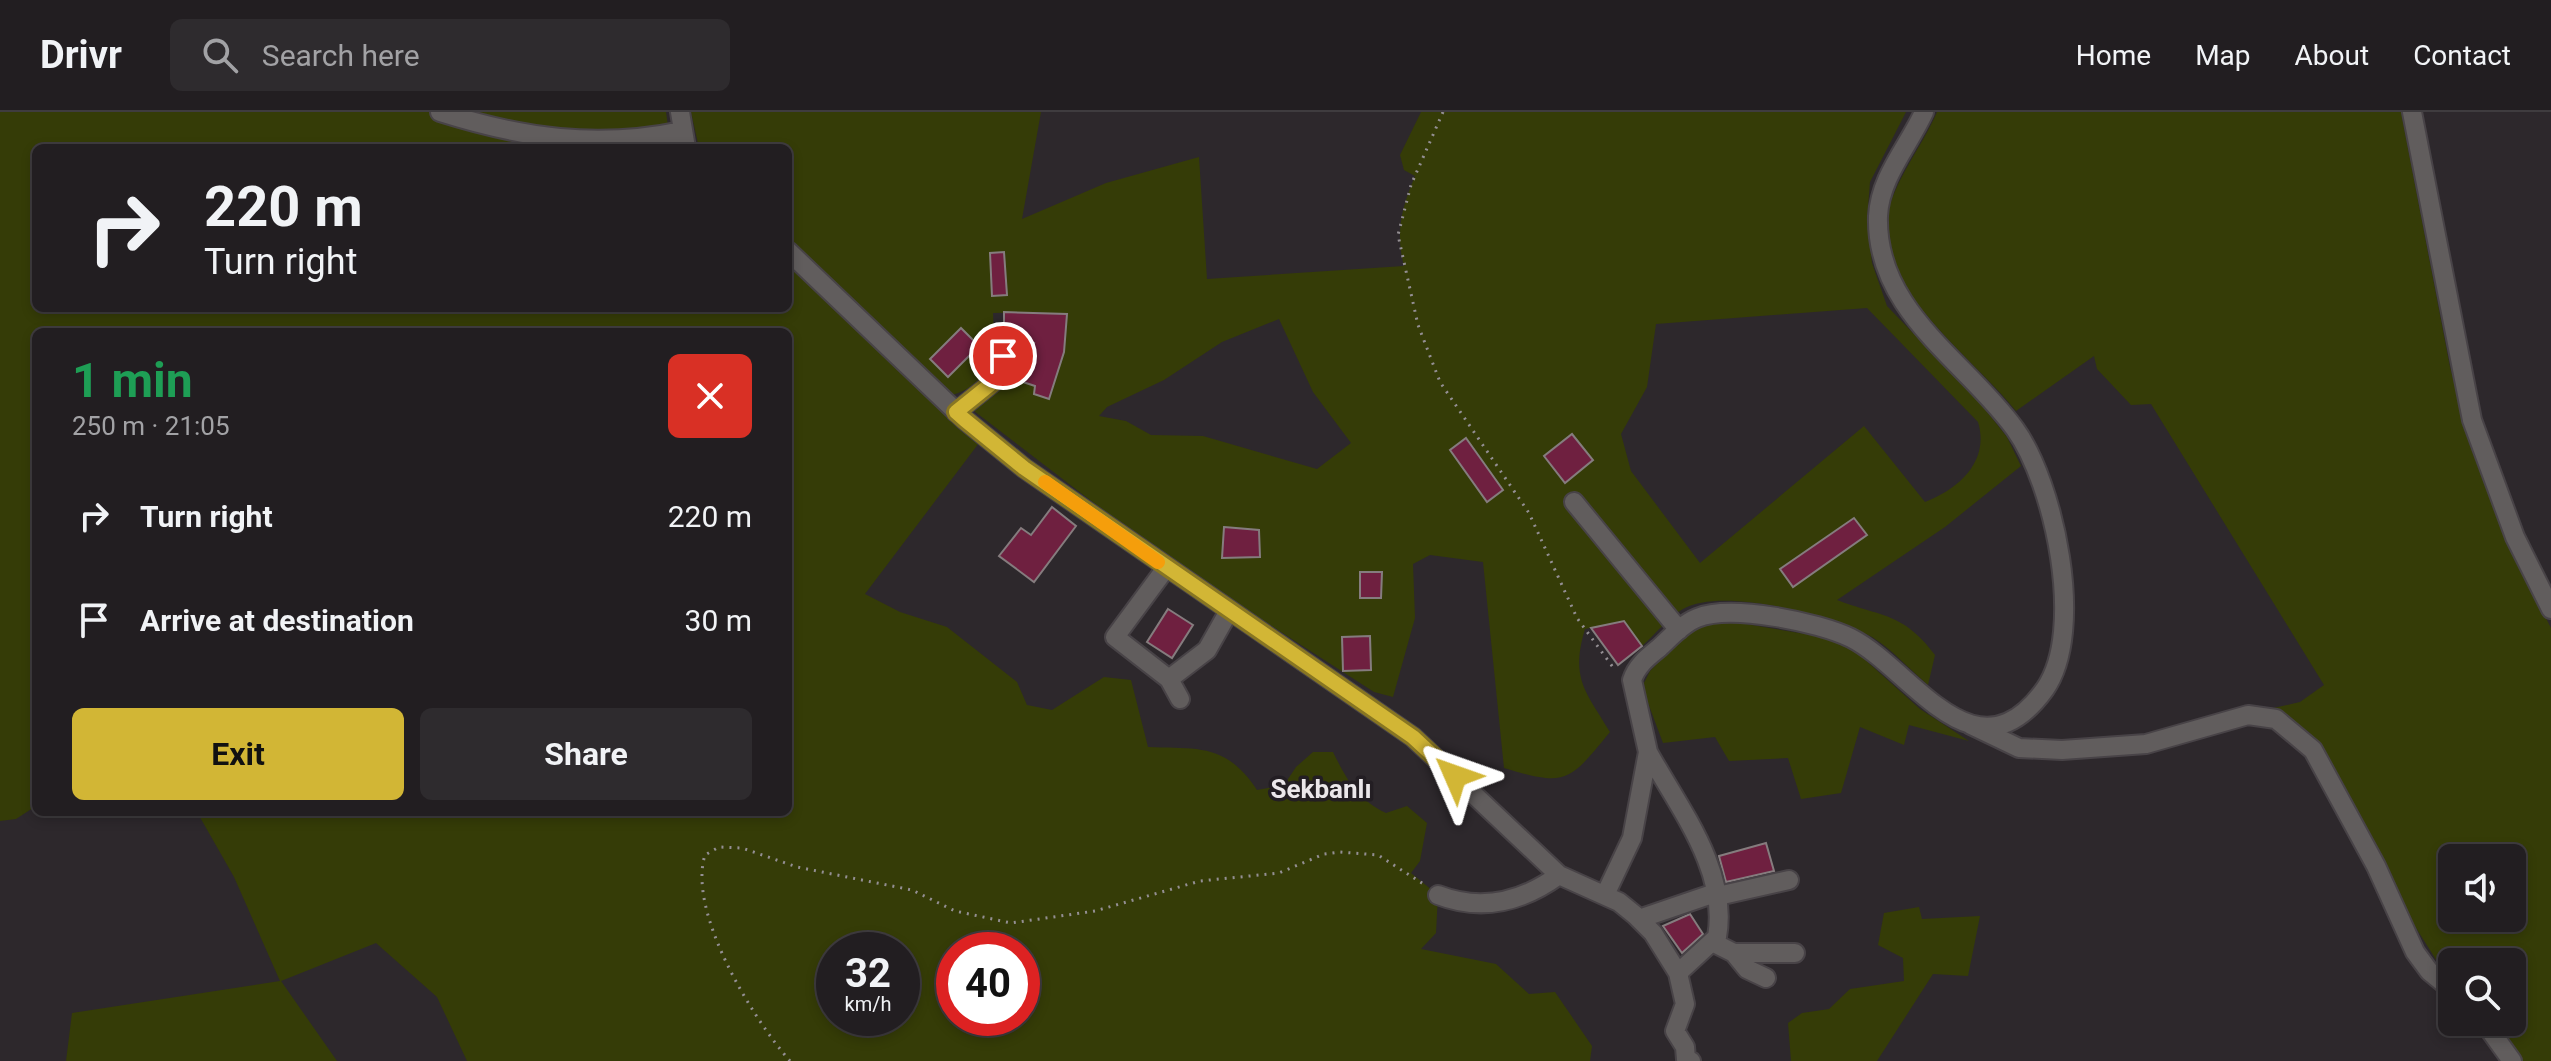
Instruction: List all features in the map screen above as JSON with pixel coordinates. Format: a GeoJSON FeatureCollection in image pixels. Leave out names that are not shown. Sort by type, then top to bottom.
{"type":"FeatureCollection","features":[{"type":"Feature","properties":{"kind":"street"},"geometry":{"type":"LineString","coordinates":[[440,112],[559,141],[629,140],[682,130]]}},
{"type":"Feature","properties":{"kind":"street"},"geometry":{"type":"LineString","coordinates":[[1678,973],[1714,943],[1719,927],[1718,894],[1694,834],[1648,752],[1631,688],[1635,671],[1679,630],[1706,616],[1740,614],[1842,635],[1875,654],[1941,712],[1987,726],[2002,722],[2030,705],[2045,688],[2061,651],[2066,605],[2045,500],[2018,432],[1924,330],[1893,286],[1883,262],[1878,218],[1880,199],[1885,182],[1924,112]]}},
{"type":"Feature","properties":{"kind":"street"},"geometry":{"type":"LineString","coordinates":[[2412,112],[2472,420],[2515,537],[2551,609]]}},
{"type":"Feature","properties":{"kind":"street"},"geometry":{"type":"LineString","coordinates":[[792,255],[956,412],[1024,468],[1413,737],[1559,875],[1605,895],[1639,919],[1653,933],[1678,973],[1685,1004],[1675,1031],[1685,1047],[1687,1060]]}},
{"type":"Feature","properties":{"kind":"street"},"geometry":{"type":"LineString","coordinates":[[956,412],[992,383],[1003,356]]}},
{"type":"Feature","properties":{"kind":"street"},"geometry":{"type":"LineString","coordinates":[[1574,502],[1679,630]]}},
{"type":"Feature","properties":{"kind":"street"},"geometry":{"type":"LineString","coordinates":[[1166,568],[1115,637],[1169,679],[1180,699]]}},
{"type":"Feature","properties":{"kind":"street"},"geometry":{"type":"LineString","coordinates":[[1169,679],[1207,650],[1229,611]]}},
{"type":"Feature","properties":{"kind":"street"},"geometry":{"type":"LineString","coordinates":[[1969,723],[1988,736],[2019,748],[2062,750],[2146,744],[2248,715],[2276,719],[2313,750],[2376,866],[2415,952],[2438,978]]}},
{"type":"Feature","properties":{"kind":"street"},"geometry":{"type":"LineString","coordinates":[[1605,895],[1632,838],[1648,752]]}},
{"type":"Feature","properties":{"kind":"street"},"geometry":{"type":"LineString","coordinates":[[1438,895],[1469,904],[1509,901],[1529,895],[1559,875]]}},
{"type":"Feature","properties":{"kind":"street"},"geometry":{"type":"LineString","coordinates":[[1639,919],[1718,894],[1789,880]]}},
{"type":"Feature","properties":{"kind":"street"},"geometry":{"type":"LineString","coordinates":[[1714,943],[1734,953],[1747,969],[1766,978]]}},
{"type":"Feature","properties":{"kind":"street"},"geometry":{"type":"LineString","coordinates":[[1734,953],[1795,953]]}},
{"type":"Feature","properties":{"kind":"street"},"geometry":{"type":"LineString","coordinates":[[2494,1036],[2512,1061]]}},
{"type":"Feature","properties":{"kind":"path"},"geometry":{"type":"LineString","coordinates":[[1443,112],[1411,185],[1399,226],[1400,252],[1418,325],[1429,358],[1460,417],[1529,513],[1577,618],[1631,688]]}},
{"type":"Feature","properties":{"kind":"path"},"geometry":{"type":"LineString","coordinates":[[790,1061],[717,946],[702,866],[710,850],[719,847],[742,848],[797,867],[912,890],[955,911],[1011,923],[1095,911],[1200,881],[1279,873],[1324,854],[1340,852],[1378,855],[1438,895]]}},
{"type":"Feature","properties":{"kind":"green space"},"geometry":{"type":"Polygon","coordinates":[[[0,112],[666,112],[670,144],[32,144],[32,312],[792,312],[792,265],[979,443],[865,594],[900,612],[947,627],[1017,682],[1027,705],[1052,710],[1104,677],[1131,680],[1148,747],[1196,749],[1222,756],[1234,764],[1257,790],[1284,785],[1296,767],[1313,752],[1333,752],[1348,780],[1367,802],[1386,813],[1407,806],[1427,823],[1420,861],[1411,873],[1438,895],[1436,933],[1421,949],[1496,964],[1529,994],[1555,992],[1592,1046],[1590,1061],[467,1061],[437,997],[376,943],[281,981],[337,1061],[66,1061],[72,1013],[280,981],[234,877],[199,816],[792,816],[792,328],[32,328],[32,809],[16,819],[0,821],[0,112]]]}},
{"type":"Feature","properties":{"kind":"green space"},"geometry":{"type":"Polygon","coordinates":[[[691,112],[1041,112],[1022,219],[1106,183],[1199,157],[1207,279],[1404,266],[1400,242],[1401,220],[1415,176],[1404,170],[1400,155],[1421,112],[1906,112],[1870,182],[1867,220],[1872,263],[1887,306],[1980,403],[2007,437],[2021,466],[1945,527],[1837,600],[1902,623],[1923,641],[1935,655],[1928,685],[1872,637],[1832,621],[1778,606],[1750,602],[1701,603],[1677,612],[1642,646],[1624,621],[1585,629],[1580,673],[1588,695],[1610,732],[1575,770],[1554,778],[1504,768],[1483,562],[1430,555],[1413,564],[1415,618],[1393,697],[1374,692],[1163,556],[974,411],[1008,379],[1010,364],[1039,345],[1041,312],[993,313],[992,353],[984,374],[977,382],[952,395],[792,242],[792,144],[698,144],[691,112]],[[1004,252],[990,253],[992,295],[1007,294],[1004,252]],[[1867,308],[1656,324],[1647,387],[1621,434],[1631,471],[1700,563],[1864,426],[1925,502],[1949,490],[1969,472],[1980,449],[1978,422],[1867,308]],[[1279,319],[1222,342],[1164,380],[1107,407],[1099,416],[1126,421],[1151,435],[1203,436],[1317,469],[1351,443],[1313,392],[1279,319]]]}},
{"type":"Feature","properties":{"kind":"green space"},"geometry":{"type":"Polygon","coordinates":[[[1937,112],[2401,112],[2450,367],[2469,443],[2506,540],[2551,628],[2551,1061],[2521,1061],[2504,1036],[2526,1036],[2526,948],[2438,948],[2438,963],[2411,920],[2328,758],[2309,732],[2269,709],[2300,702],[2324,685],[2151,404],[2131,405],[2097,369],[2094,356],[2016,411],[1932,322],[1896,270],[1887,243],[1887,217],[1902,177],[1937,112]]]}},
{"type":"Feature","properties":{"kind":"green space"},"geometry":{"type":"Polygon","coordinates":[[[1728,621],[1829,638],[1853,649],[1920,709],[1969,741],[1909,725],[1904,745],[1860,727],[1841,793],[1801,799],[1788,758],[1729,761],[1715,737],[1663,743],[1645,695],[1644,683],[1650,671],[1692,628],[1728,621]]]}},
{"type":"Feature","properties":{"kind":"green space"},"geometry":{"type":"Polygon","coordinates":[[[1919,907],[1922,919],[1980,916],[1968,976],[1933,974],[1877,1061],[1791,1061],[1788,1023],[1802,1013],[1829,1009],[1850,989],[1904,981],[1903,958],[1878,945],[1884,913],[1919,907]]]}},
{"type":"Feature","properties":{"kind":"building"},"geometry":{"type":"Polygon","coordinates":[[[1004,252],[1007,295],[992,296],[990,253],[1004,252]]]}},
{"type":"Feature","properties":{"kind":"building"},"geometry":{"type":"Polygon","coordinates":[[[1004,312],[1067,314],[1064,352],[1049,399],[1034,394],[1035,386],[1023,382],[1034,343],[1004,343],[1004,312]]]}},
{"type":"Feature","properties":{"kind":"building"},"geometry":{"type":"Polygon","coordinates":[[[961,328],[979,346],[948,377],[930,359],[961,328]]]}},
{"type":"Feature","properties":{"kind":"building"},"geometry":{"type":"Polygon","coordinates":[[[1572,434],[1593,460],[1565,483],[1544,456],[1572,434]]]}},
{"type":"Feature","properties":{"kind":"building"},"geometry":{"type":"Polygon","coordinates":[[[1466,438],[1503,490],[1487,502],[1450,450],[1466,438]]]}},
{"type":"Feature","properties":{"kind":"building"},"geometry":{"type":"Polygon","coordinates":[[[1052,507],[1076,526],[1034,582],[999,556],[1021,528],[1031,535],[1052,507]]]}},
{"type":"Feature","properties":{"kind":"building"},"geometry":{"type":"Polygon","coordinates":[[[1854,518],[1867,535],[1793,587],[1780,569],[1854,518]]]}},
{"type":"Feature","properties":{"kind":"building"},"geometry":{"type":"Polygon","coordinates":[[[1224,527],[1259,530],[1260,557],[1222,558],[1224,527]]]}},
{"type":"Feature","properties":{"kind":"building"},"geometry":{"type":"Polygon","coordinates":[[[1360,572],[1382,572],[1381,598],[1360,598],[1360,572]]]}},
{"type":"Feature","properties":{"kind":"building"},"geometry":{"type":"Polygon","coordinates":[[[1168,609],[1193,625],[1172,658],[1147,642],[1168,609]]]}},
{"type":"Feature","properties":{"kind":"building"},"geometry":{"type":"Polygon","coordinates":[[[1624,621],[1642,646],[1618,665],[1591,628],[1624,621]]]}},
{"type":"Feature","properties":{"kind":"building"},"geometry":{"type":"Polygon","coordinates":[[[1370,636],[1371,670],[1343,671],[1342,637],[1370,636]]]}},
{"type":"Feature","properties":{"kind":"building"},"geometry":{"type":"Polygon","coordinates":[[[1766,843],[1774,871],[1726,882],[1719,856],[1766,843]]]}},
{"type":"Feature","properties":{"kind":"building"},"geometry":{"type":"Polygon","coordinates":[[[1690,914],[1703,934],[1682,953],[1663,926],[1690,914]]]}},
{"type":"Feature","properties":{"kind":"slow traffic"},"geometry":{"type":"LineString","coordinates":[[1045,482],[1158,562]]}},
{"type":"Feature","properties":{"kind":"district","name":"Sekbanlı"},"geometry":{"type":"Point","coordinates":[1321,789]}},
{"type":"Feature","properties":{"kind":"route"},"geometry":{"type":"LineString","coordinates":[[1003,356],[992,383],[956,412],[1024,468],[1413,737],[1455,776]]}}]}
